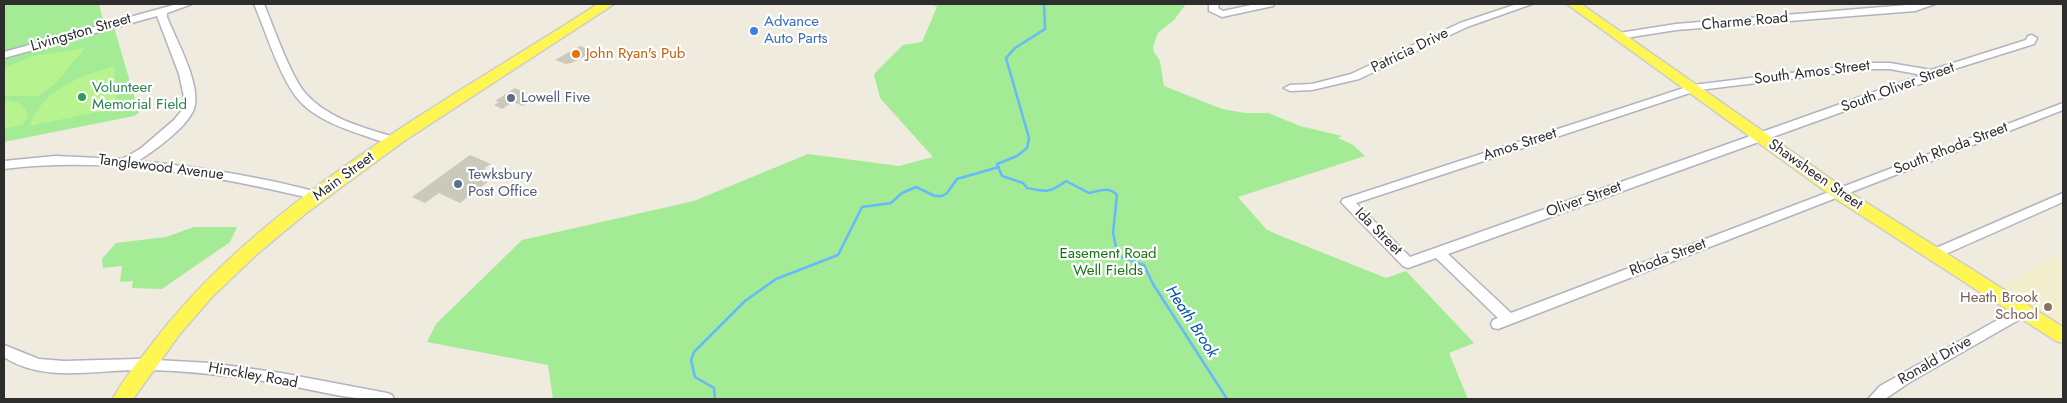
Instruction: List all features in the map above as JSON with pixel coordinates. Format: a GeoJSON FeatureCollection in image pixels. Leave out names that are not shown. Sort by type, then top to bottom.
{"type":"FeatureCollection","features":[{"type":"Feature","properties":{"kind":"main road","name":"Main Street"},"geometry":{"type":"LineString","coordinates":[[123,399],[170,332],[205,293],[239,260],[316,196],[393,141],[607,4]]}},
{"type":"Feature","properties":{"kind":"main road","name":"Shawsheen Street"},"geometry":{"type":"LineString","coordinates":[[1573,4],[1839,192],[2063,336]]}},
{"type":"Feature","properties":{"kind":"street","name":"Livingston Street"},"geometry":{"type":"LineString","coordinates":[[4,55],[187,4]]}},
{"type":"Feature","properties":{"kind":"street"},"geometry":{"type":"LineString","coordinates":[[259,4],[292,81],[302,97],[321,112],[339,122],[393,141]]}},
{"type":"Feature","properties":{"kind":"street"},"geometry":{"type":"LineString","coordinates":[[1214,4],[1214,8],[1222,14],[1268,4]]}},
{"type":"Feature","properties":{"kind":"street","name":"Patricia Drive"},"geometry":{"type":"LineString","coordinates":[[1290,88],[1320,86],[1371,71],[1397,61],[1465,25],[1527,4]]}},
{"type":"Feature","properties":{"kind":"street","name":"Charme Road"},"geometry":{"type":"LineString","coordinates":[[1619,36],[1676,27],[1915,8],[1930,4]]}},
{"type":"Feature","properties":{"kind":"street"},"geometry":{"type":"LineString","coordinates":[[124,163],[143,153],[178,124],[189,106],[190,95],[162,17],[162,10]]}},
{"type":"Feature","properties":{"kind":"street","name":"South Oliver Street"},"geometry":{"type":"LineString","coordinates":[[1760,137],[1924,79],[1931,73],[2030,42],[2032,38]]}},
{"type":"Feature","properties":{"kind":"street","name":"South Amos Street"},"geometry":{"type":"LineString","coordinates":[[1693,88],[1872,66],[1890,66],[1931,73]]}},
{"type":"Feature","properties":{"kind":"street","name":"Amos Street"},"geometry":{"type":"LineString","coordinates":[[1347,202],[1693,88]]}},
{"type":"Feature","properties":{"kind":"street","name":"South Rhoda Street"},"geometry":{"type":"LineString","coordinates":[[1839,192],[2063,106]]}},
{"type":"Feature","properties":{"kind":"street","name":"Oliver Street"},"geometry":{"type":"LineString","coordinates":[[1408,263],[1760,137]]}},
{"type":"Feature","properties":{"kind":"street","name":"Tanglewood Avenue"},"geometry":{"type":"LineString","coordinates":[[4,165],[62,158],[197,170],[263,182],[316,196]]}},
{"type":"Feature","properties":{"kind":"street","name":"Rhoda Street"},"geometry":{"type":"LineString","coordinates":[[1438,252],[1503,322],[1839,192]]}},
{"type":"Feature","properties":{"kind":"street"},"geometry":{"type":"LineString","coordinates":[[1934,254],[2063,197]]}},
{"type":"Feature","properties":{"kind":"street","name":"Ida Street"},"geometry":{"type":"LineString","coordinates":[[1347,202],[1408,263]]}},
{"type":"Feature","properties":{"kind":"street","name":"Ronald Drive"},"geometry":{"type":"LineString","coordinates":[[1875,399],[1900,381],[2024,310]]}},
{"type":"Feature","properties":{"kind":"street"},"geometry":{"type":"LineString","coordinates":[[4,350],[22,360],[51,367],[148,364]]}},
{"type":"Feature","properties":{"kind":"street","name":"Hinckley Road"},"geometry":{"type":"LineString","coordinates":[[148,364],[228,369],[387,399]]}},
{"type":"Feature","properties":{"kind":"shaded area","name":"Heath Brook School"},"geometry":{"type":"Polygon","coordinates":[[[2063,252],[2063,327],[2000,287],[2063,252]]]}},
{"type":"Feature","properties":{"kind":"green space"},"geometry":{"type":"Polygon","coordinates":[[[4,4],[99,4],[104,24],[4,52],[4,4]]]}},
{"type":"Feature","properties":{"kind":"green space","name":"Easement Road Well Fields"},"geometry":{"type":"Polygon","coordinates":[[[932,4],[1186,4],[1174,20],[1158,33],[1153,47],[1160,61],[1164,86],[1222,109],[1245,113],[1268,113],[1300,126],[1342,136],[1338,138],[1353,145],[1365,156],[1238,197],[1266,229],[1276,234],[1386,278],[1406,271],[1474,343],[1449,353],[1468,399],[553,399],[548,365],[427,342],[436,324],[522,240],[694,201],[808,154],[899,166],[933,157],[880,98],[874,74],[903,45],[922,42],[937,7],[932,4]]]}},
{"type":"Feature","properties":{"kind":"green space"},"geometry":{"type":"Polygon","coordinates":[[[114,27],[139,113],[134,116],[4,142],[4,58],[114,27]]]}},
{"type":"Feature","properties":{"kind":"green space"},"geometry":{"type":"Polygon","coordinates":[[[85,48],[55,84],[38,96],[4,96],[4,68],[33,56],[85,48]]]}},
{"type":"Feature","properties":{"kind":"green space","name":"Volunteer Memorial Field"},"geometry":{"type":"Polygon","coordinates":[[[114,66],[117,108],[29,126],[44,102],[53,93],[75,80],[114,66]]]}},
{"type":"Feature","properties":{"kind":"green space"},"geometry":{"type":"Polygon","coordinates":[[[4,100],[22,105],[28,115],[23,125],[4,129],[4,100]]]}},
{"type":"Feature","properties":{"kind":"green space"},"geometry":{"type":"Polygon","coordinates":[[[194,227],[237,227],[230,242],[162,289],[132,288],[133,281],[120,282],[122,266],[103,268],[102,259],[116,243],[166,237],[194,227]]]}},
{"type":"Feature","properties":{"kind":"building","name":"John Ryan's Pub"},"geometry":{"type":"Polygon","coordinates":[[[580,46],[594,51],[572,63],[566,64],[555,60],[580,46]]]}},
{"type":"Feature","properties":{"kind":"building","name":"Lowell Five"},"geometry":{"type":"Polygon","coordinates":[[[515,88],[527,93],[520,97],[530,101],[523,106],[513,102],[502,109],[494,105],[499,102],[495,101],[515,88]]]}},
{"type":"Feature","properties":{"kind":"building","name":"Tewksbury Post Office"},"geometry":{"type":"Polygon","coordinates":[[[470,155],[491,164],[484,168],[498,174],[460,203],[439,193],[425,203],[412,197],[470,155]]]}},
{"type":"Feature","properties":{"kind":"waterway","name":"Heath Brook"},"geometry":{"type":"LineString","coordinates":[[998,167],[997,164],[1017,156],[1027,148],[1029,138],[1006,58],[1015,48],[1045,29],[1044,4]]}},
{"type":"Feature","properties":{"kind":"waterway"},"geometry":{"type":"LineString","coordinates":[[715,399],[714,388],[695,377],[691,360],[694,352],[745,301],[776,279],[838,255],[862,207],[891,203],[902,193],[916,187],[935,196],[942,196],[947,193],[957,179],[998,167]]}},
{"type":"Feature","properties":{"kind":"waterway","name":"Heath Brook"},"geometry":{"type":"LineString","coordinates":[[998,167],[1002,176],[1023,183],[1027,188],[1052,190],[1066,181],[1089,193],[1107,190],[1117,195],[1113,233],[1118,256],[1144,265],[1153,284],[1227,399]]}},
{"type":"Feature","properties":{"kind":"place","name":"Advance Auto Parts"},"geometry":{"type":"Point","coordinates":[754,31]}},
{"type":"Feature","properties":{"kind":"place","name":"John Ryan's Pub"},"geometry":{"type":"Point","coordinates":[576,54]}},
{"type":"Feature","properties":{"kind":"place","name":"Volunteer Memorial Field"},"geometry":{"type":"Point","coordinates":[82,97]}},
{"type":"Feature","properties":{"kind":"place","name":"Lowell Five"},"geometry":{"type":"Point","coordinates":[511,98]}},
{"type":"Feature","properties":{"kind":"place","name":"Tewksbury Post Office"},"geometry":{"type":"Point","coordinates":[458,184]}},
{"type":"Feature","properties":{"kind":"place","name":"Heath Brook School"},"geometry":{"type":"Point","coordinates":[2048,307]}}]}
